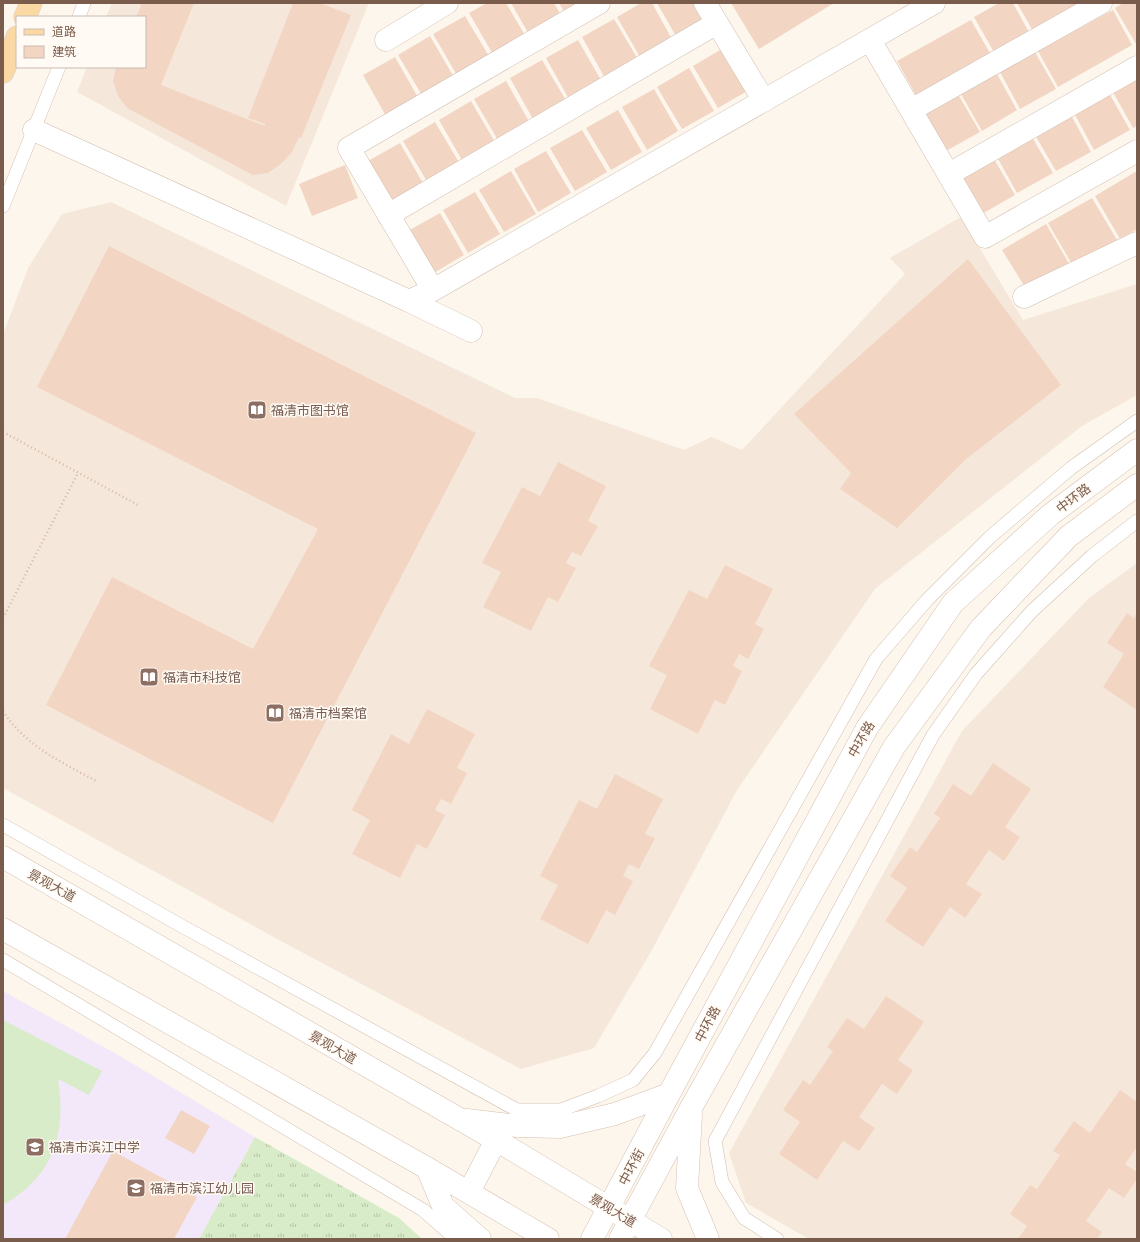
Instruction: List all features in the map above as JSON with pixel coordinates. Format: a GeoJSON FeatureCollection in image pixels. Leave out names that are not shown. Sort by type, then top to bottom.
{"type":"FeatureCollection","features":[{"type":"Feature","properties":{"kind":"main road"},"geometry":{"type":"LineString","coordinates":[[25,16],[31,3]]}},
{"type":"Feature","properties":{"kind":"main road"},"geometry":{"type":"LineString","coordinates":[[3,72],[16,40]]}},
{"type":"Feature","properties":{"kind":"street"},"geometry":{"type":"LineString","coordinates":[[386,40],[447,3]]}},
{"type":"Feature","properties":{"kind":"street"},"geometry":{"type":"LineString","coordinates":[[432,290],[349,148],[599,3]]}},
{"type":"Feature","properties":{"kind":"street"},"geometry":{"type":"LineString","coordinates":[[705,3],[764,101]]}},
{"type":"Feature","properties":{"kind":"street"},"geometry":{"type":"LineString","coordinates":[[409,301],[432,290],[934,3]]}},
{"type":"Feature","properties":{"kind":"street"},"geometry":{"type":"LineString","coordinates":[[911,110],[1101,3]]}},
{"type":"Feature","properties":{"kind":"street"},"geometry":{"type":"LineString","coordinates":[[388,215],[717,23]]}},
{"type":"Feature","properties":{"kind":"street"},"geometry":{"type":"LineString","coordinates":[[870,40],[985,237],[1137,150]]}},
{"type":"Feature","properties":{"kind":"street"},"geometry":{"type":"LineString","coordinates":[[949,174],[1137,67]]}},
{"type":"Feature","properties":{"kind":"street"},"geometry":{"type":"LineString","coordinates":[[34,130],[409,301],[471,331]]}},
{"type":"Feature","properties":{"kind":"street"},"geometry":{"type":"LineString","coordinates":[[1024,297],[1137,243]]}},
{"type":"Feature","properties":{"kind":"street","name":"中环路"},"geometry":{"type":"LineString","coordinates":[[669,1094],[867,728],[953,603],[1050,515],[1137,450]]}},
{"type":"Feature","properties":{"kind":"street","name":"中环路"},"geometry":{"type":"LineString","coordinates":[[692,1106],[894,747],[981,628],[1069,536],[1137,485]]}},
{"type":"Feature","properties":{"kind":"street","name":"景观大道"},"geometry":{"type":"LineString","coordinates":[[3,857],[496,1140],[609,1208],[625,1230],[661,1239]]}},
{"type":"Feature","properties":{"kind":"street"},"geometry":{"type":"LineString","coordinates":[[3,929],[427,1168],[548,1239]]}},
{"type":"Feature","properties":{"kind":"street"},"geometry":{"type":"LineString","coordinates":[[458,1119],[517,1126],[560,1127],[615,1114],[669,1094]]}},
{"type":"Feature","properties":{"kind":"street","name":"中环街"},"geometry":{"type":"LineString","coordinates":[[592,1239],[669,1094]]}},
{"type":"Feature","properties":{"kind":"street"},"geometry":{"type":"LineString","coordinates":[[692,1106],[687,1188],[708,1239]]}},
{"type":"Feature","properties":{"kind":"street","name":"中环街"},"geometry":{"type":"LineString","coordinates":[[625,1230],[692,1106]]}},
{"type":"Feature","properties":{"kind":"street"},"geometry":{"type":"LineString","coordinates":[[469,1192],[496,1140]]}},
{"type":"Feature","properties":{"kind":"street"},"geometry":{"type":"LineString","coordinates":[[427,1168],[443,1206],[480,1239]]}},
{"type":"Feature","properties":{"kind":"lane"},"geometry":{"type":"LineString","coordinates":[[79,16],[84,3]]}},
{"type":"Feature","properties":{"kind":"lane"},"geometry":{"type":"LineString","coordinates":[[3,206],[59,68]]}},
{"type":"Feature","properties":{"kind":"lane"},"geometry":{"type":"LineString","coordinates":[[3,825],[180,925],[517,1110],[561,1110],[598,1096],[633,1080],[654,1053],[876,659],[927,600],[990,537],[1071,468],[1137,421]]}},
{"type":"Feature","properties":{"kind":"lane"},"geometry":{"type":"LineString","coordinates":[[777,1239],[744,1218],[722,1182],[715,1141],[933,735],[976,674],[1032,611],[1092,556],[1137,521]]}},
{"type":"Feature","properties":{"kind":"lane"},"geometry":{"type":"LineString","coordinates":[[3,960],[423,1210],[456,1239]]}},
{"type":"Feature","properties":{"kind":"path"},"geometry":{"type":"LineString","coordinates":[[3,432],[138,505]]}},
{"type":"Feature","properties":{"kind":"path"},"geometry":{"type":"LineString","coordinates":[[3,618],[78,473]]}},
{"type":"Feature","properties":{"kind":"path"},"geometry":{"type":"LineString","coordinates":[[3,711],[14,726],[47,754],[98,782]]}},
{"type":"Feature","properties":{"kind":"shaded area"},"geometry":{"type":"Polygon","coordinates":[[[112,3],[369,3],[286,206],[77,92],[87,68],[146,68],[146,16],[106,16],[112,3]]]}},
{"type":"Feature","properties":{"kind":"shaded area"},"geometry":{"type":"Polygon","coordinates":[[[111,202],[515,398],[537,398],[684,450],[711,437],[742,450],[905,274],[890,258],[961,217],[1023,320],[1137,284],[1137,395],[1082,426],[875,589],[737,790],[652,950],[594,1048],[521,1069],[279,940],[3,788],[3,335],[28,268],[62,214],[111,202]]]}},
{"type":"Feature","properties":{"kind":"shaded area"},"geometry":{"type":"Polygon","coordinates":[[[1137,563],[1137,1239],[809,1239],[746,1203],[729,1153],[962,731],[1089,598],[1137,563]]]}},
{"type":"Feature","properties":{"kind":"shaded area","name":"福清市滨江幼儿园"},"geometry":{"type":"Polygon","coordinates":[[[3,991],[118,1055],[255,1137],[199,1239],[3,1239],[3,991]]]}},
{"type":"Feature","properties":{"kind":"green space"},"geometry":{"type":"Polygon","coordinates":[[[3,1020],[102,1071],[89,1095],[58,1079],[60,1118],[58,1136],[53,1152],[45,1167],[34,1181],[20,1194],[3,1205],[3,1020]]]}},
{"type":"Feature","properties":{"kind":"green space"},"geometry":{"type":"Polygon","coordinates":[[[255,1137],[399,1218],[422,1239],[199,1239],[255,1137]]]}},
{"type":"Feature","properties":{"kind":"building"},"geometry":{"type":"Polygon","coordinates":[[[142,3],[194,3],[161,85],[265,126],[265,124],[248,118],[293,3],[320,3],[351,15],[301,138],[299,137],[292,152],[282,163],[268,173],[253,175],[127,108],[118,96],[113,81],[116,68],[146,68],[146,16],[136,16],[142,3]]]}},
{"type":"Feature","properties":{"kind":"building"},"geometry":{"type":"Polygon","coordinates":[[[487,3],[506,3],[526,37],[494,56],[469,13],[487,3]]]}},
{"type":"Feature","properties":{"kind":"building"},"geometry":{"type":"Polygon","coordinates":[[[511,3],[554,3],[562,17],[530,36],[511,3]]]}},
{"type":"Feature","properties":{"kind":"building"},"geometry":{"type":"Polygon","coordinates":[[[559,3],[586,3],[566,15],[559,3]]]}},
{"type":"Feature","properties":{"kind":"building"},"geometry":{"type":"Polygon","coordinates":[[[641,3],[652,3],[673,41],[641,59],[617,17],[641,3]]]}},
{"type":"Feature","properties":{"kind":"building"},"geometry":{"type":"Polygon","coordinates":[[[657,3],[700,3],[710,20],[677,38],[657,3]]]}},
{"type":"Feature","properties":{"kind":"building"},"geometry":{"type":"Polygon","coordinates":[[[731,3],[834,3],[759,49],[731,3]]]}},
{"type":"Feature","properties":{"kind":"building"},"geometry":{"type":"Polygon","coordinates":[[[999,3],[1013,3],[1030,34],[995,54],[974,17],[999,3]]]}},
{"type":"Feature","properties":{"kind":"building"},"geometry":{"type":"Polygon","coordinates":[[[1017,3],[1083,3],[1033,31],[1017,3]]]}},
{"type":"Feature","properties":{"kind":"building"},"geometry":{"type":"Polygon","coordinates":[[[1123,3],[1137,3],[1136,44],[1115,8],[1123,3]]]}},
{"type":"Feature","properties":{"kind":"building"},"geometry":{"type":"Polygon","coordinates":[[[1113,10],[1132,45],[1058,87],[1038,51],[1113,10]]]}},
{"type":"Feature","properties":{"kind":"building"},"geometry":{"type":"Polygon","coordinates":[[[465,16],[490,58],[458,77],[433,34],[465,16]]]}},
{"type":"Feature","properties":{"kind":"building"},"geometry":{"type":"Polygon","coordinates":[[[614,19],[639,61],[606,80],[582,37],[614,19]]]}},
{"type":"Feature","properties":{"kind":"building"},"geometry":{"type":"Polygon","coordinates":[[[971,20],[991,55],[917,97],[897,61],[971,20]]]}},
{"type":"Feature","properties":{"kind":"building"},"geometry":{"type":"Polygon","coordinates":[[[430,36],[455,79],[423,97],[398,55],[430,36]]]}},
{"type":"Feature","properties":{"kind":"building"},"geometry":{"type":"Polygon","coordinates":[[[578,40],[602,82],[570,101],[546,58],[578,40]]]}},
{"type":"Feature","properties":{"kind":"building"},"geometry":{"type":"Polygon","coordinates":[[[725,47],[749,90],[718,108],[693,66],[725,47]]]}},
{"type":"Feature","properties":{"kind":"building"},"geometry":{"type":"Polygon","coordinates":[[[1035,52],[1056,89],[1020,109],[1000,72],[1035,52]]]}},
{"type":"Feature","properties":{"kind":"building"},"geometry":{"type":"Polygon","coordinates":[[[395,57],[419,99],[387,118],[363,75],[395,57]]]}},
{"type":"Feature","properties":{"kind":"building"},"geometry":{"type":"Polygon","coordinates":[[[542,60],[567,102],[534,121],[510,78],[542,60]]]}},
{"type":"Feature","properties":{"kind":"building"},"geometry":{"type":"Polygon","coordinates":[[[689,68],[714,111],[682,129],[657,87],[689,68]]]}},
{"type":"Feature","properties":{"kind":"building"},"geometry":{"type":"Polygon","coordinates":[[[997,74],[1017,110],[982,131],[961,94],[997,74]]]}},
{"type":"Feature","properties":{"kind":"building"},"geometry":{"type":"Polygon","coordinates":[[[1137,78],[1137,126],[1133,128],[1113,92],[1137,78]]]}},
{"type":"Feature","properties":{"kind":"building"},"geometry":{"type":"Polygon","coordinates":[[[506,81],[530,123],[499,142],[474,99],[506,81]]]}},
{"type":"Feature","properties":{"kind":"building"},"geometry":{"type":"Polygon","coordinates":[[[654,89],[678,131],[647,150],[622,107],[654,89]]]}},
{"type":"Feature","properties":{"kind":"building"},"geometry":{"type":"Polygon","coordinates":[[[1109,93],[1130,130],[1094,150],[1074,113],[1109,93]]]}},
{"type":"Feature","properties":{"kind":"building"},"geometry":{"type":"Polygon","coordinates":[[[959,96],[980,132],[944,152],[923,116],[959,96]]]}},
{"type":"Feature","properties":{"kind":"building"},"geometry":{"type":"Polygon","coordinates":[[[471,101],[496,144],[463,162],[439,120],[471,101]]]}},
{"type":"Feature","properties":{"kind":"building"},"geometry":{"type":"Polygon","coordinates":[[[618,110],[642,152],[611,170],[586,128],[618,110]]]}},
{"type":"Feature","properties":{"kind":"building"},"geometry":{"type":"Polygon","coordinates":[[[1071,115],[1091,152],[1056,171],[1035,135],[1071,115]]]}},
{"type":"Feature","properties":{"kind":"building"},"geometry":{"type":"Polygon","coordinates":[[[435,122],[460,164],[428,183],[403,141],[435,122]]]}},
{"type":"Feature","properties":{"kind":"building"},"geometry":{"type":"Polygon","coordinates":[[[582,130],[607,172],[575,191],[550,148],[582,130]]]}},
{"type":"Feature","properties":{"kind":"building"},"geometry":{"type":"Polygon","coordinates":[[[1032,137],[1053,173],[1017,193],[997,157],[1032,137]]]}},
{"type":"Feature","properties":{"kind":"building"},"geometry":{"type":"Polygon","coordinates":[[[400,143],[424,185],[392,203],[368,161],[400,143]]]}},
{"type":"Feature","properties":{"kind":"building"},"geometry":{"type":"Polygon","coordinates":[[[546,151],[571,193],[538,212],[514,169],[546,151]]]}},
{"type":"Feature","properties":{"kind":"building"},"geometry":{"type":"Polygon","coordinates":[[[994,159],[1015,195],[980,215],[959,179],[994,159]]]}},
{"type":"Feature","properties":{"kind":"building"},"geometry":{"type":"Polygon","coordinates":[[[345,165],[358,198],[312,216],[299,184],[345,165]]]}},
{"type":"Feature","properties":{"kind":"building"},"geometry":{"type":"Polygon","coordinates":[[[511,171],[536,214],[504,232],[479,190],[511,171]]]}},
{"type":"Feature","properties":{"kind":"building"},"geometry":{"type":"Polygon","coordinates":[[[1137,171],[1137,229],[1120,239],[1095,196],[1137,171]]]}},
{"type":"Feature","properties":{"kind":"building"},"geometry":{"type":"Polygon","coordinates":[[[475,192],[500,234],[468,253],[443,210],[475,192]]]}},
{"type":"Feature","properties":{"kind":"building"},"geometry":{"type":"Polygon","coordinates":[[[1092,198],[1117,240],[1073,266],[1048,223],[1092,198]]]}},
{"type":"Feature","properties":{"kind":"building"},"geometry":{"type":"Polygon","coordinates":[[[440,213],[464,255],[432,274],[408,231],[440,213]]]}},
{"type":"Feature","properties":{"kind":"building"},"geometry":{"type":"Polygon","coordinates":[[[1046,224],[1071,267],[1028,292],[1002,250],[1046,224]]]}},
{"type":"Feature","properties":{"kind":"building"},"geometry":{"type":"Polygon","coordinates":[[[109,246],[476,433],[273,823],[46,705],[112,577],[253,649],[318,529],[37,387],[109,246]]]}},
{"type":"Feature","properties":{"kind":"building"},"geometry":{"type":"Polygon","coordinates":[[[968,259],[1061,385],[965,460],[897,528],[840,489],[851,473],[794,414],[968,259]]]}},
{"type":"Feature","properties":{"kind":"building"},"geometry":{"type":"Polygon","coordinates":[[[558,462],[606,486],[588,521],[598,526],[581,556],[572,552],[566,563],[576,568],[558,602],[548,597],[531,631],[483,607],[501,572],[482,563],[522,487],[540,496],[558,462]]]}},
{"type":"Feature","properties":{"kind":"building"},"geometry":{"type":"Polygon","coordinates":[[[725,565],[773,589],[755,624],[764,629],[748,659],[739,654],[733,666],[742,671],[725,705],[715,700],[698,734],[650,709],[667,675],[649,666],[689,590],[707,599],[725,565]]]}},
{"type":"Feature","properties":{"kind":"building"},"geometry":{"type":"Polygon","coordinates":[[[1127,613],[1134,618],[1137,613],[1137,710],[1103,687],[1124,654],[1107,643],[1127,613]]]}},
{"type":"Feature","properties":{"kind":"building"},"geometry":{"type":"Polygon","coordinates":[[[427,709],[475,734],[457,768],[467,773],[451,804],[441,799],[435,810],[445,815],[427,849],[417,844],[400,878],[352,854],[370,820],[352,810],[391,734],[409,744],[427,709]]]}},
{"type":"Feature","properties":{"kind":"building"},"geometry":{"type":"Polygon","coordinates":[[[993,763],[1031,789],[1005,827],[1020,837],[1004,861],[989,850],[966,884],[982,894],[965,918],[950,907],[923,947],[885,921],[907,888],[890,876],[910,847],[917,852],[940,818],[934,814],[953,784],[971,796],[993,763]]]}},
{"type":"Feature","properties":{"kind":"building"},"geometry":{"type":"Polygon","coordinates":[[[615,774],[663,799],[645,834],[655,838],[639,869],[629,864],[623,876],[633,881],[615,915],[606,910],[588,944],[540,919],[558,885],[540,876],[579,800],[597,809],[615,774]]]}},
{"type":"Feature","properties":{"kind":"building"},"geometry":{"type":"Polygon","coordinates":[[[886,996],[924,1022],[898,1060],[913,1070],[897,1094],[882,1084],[859,1117],[875,1128],[859,1151],[843,1141],[817,1180],[779,1154],[800,1122],[783,1110],[803,1080],[810,1085],[833,1051],[827,1047],[847,1018],[864,1029],[886,996]]]}},
{"type":"Feature","properties":{"kind":"building"},"geometry":{"type":"Polygon","coordinates":[[[1120,1090],[1137,1102],[1137,1147],[1125,1164],[1137,1172],[1137,1179],[1124,1198],[1109,1188],[1086,1221],[1102,1232],[1097,1239],[1018,1239],[1027,1226],[1010,1214],[1030,1185],[1037,1189],[1060,1155],[1053,1151],[1074,1121],[1090,1133],[1120,1090]]]}},
{"type":"Feature","properties":{"kind":"building"},"geometry":{"type":"Polygon","coordinates":[[[181,1110],[210,1126],[194,1154],[165,1138],[181,1110]]]}},
{"type":"Feature","properties":{"kind":"building"},"geometry":{"type":"Polygon","coordinates":[[[113,1151],[197,1197],[174,1239],[65,1239],[113,1151]]]}},
{"type":"Feature","properties":{"kind":"place","name":"福清市图书馆"},"geometry":{"type":"Point","coordinates":[257,410]}},
{"type":"Feature","properties":{"kind":"place","name":"福清市科技馆"},"geometry":{"type":"Point","coordinates":[149,677]}},
{"type":"Feature","properties":{"kind":"place","name":"福清市档案馆"},"geometry":{"type":"Point","coordinates":[275,713]}},
{"type":"Feature","properties":{"kind":"place","name":"福清市滨江中学"},"geometry":{"type":"Point","coordinates":[35,1147]}},
{"type":"Feature","properties":{"kind":"place","name":"福清市滨江幼儿园"},"geometry":{"type":"Point","coordinates":[136,1188]}}]}
